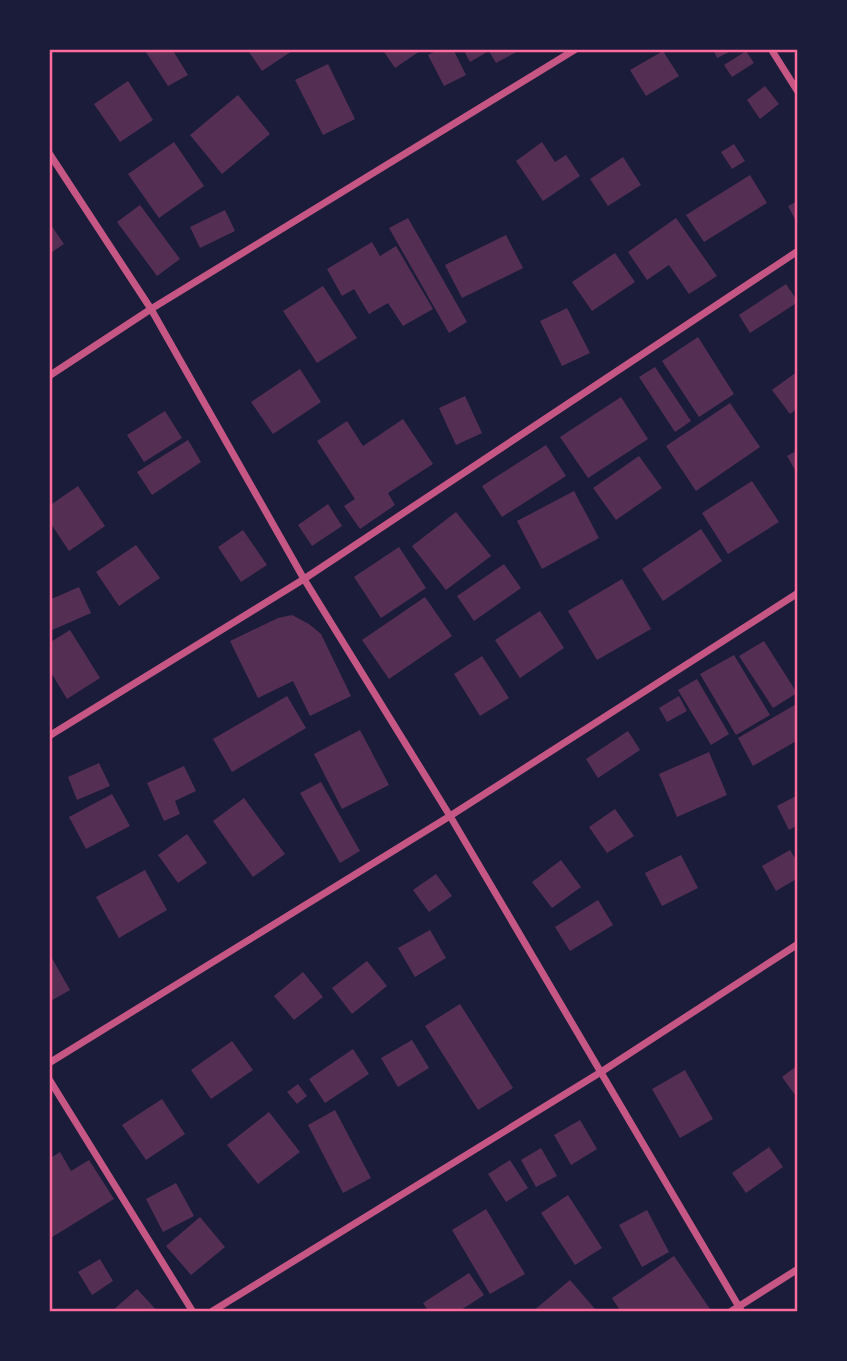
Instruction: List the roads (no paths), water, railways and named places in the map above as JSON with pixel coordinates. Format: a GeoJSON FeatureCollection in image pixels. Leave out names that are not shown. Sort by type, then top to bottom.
{"type":"FeatureCollection","features":[{"type":"Feature","properties":{"kind":"street"},"geometry":{"type":"LineString","coordinates":[[49,376],[151,309],[576,49]]}},
{"type":"Feature","properties":{"kind":"street"},"geometry":{"type":"LineString","coordinates":[[771,49],[798,92]]}},
{"type":"Feature","properties":{"kind":"street"},"geometry":{"type":"LineString","coordinates":[[49,153],[151,309],[303,579],[450,816],[740,1309]]}},
{"type":"Feature","properties":{"kind":"street"},"geometry":{"type":"LineString","coordinates":[[49,736],[303,579],[798,251]]}},
{"type":"Feature","properties":{"kind":"street"},"geometry":{"type":"LineString","coordinates":[[49,1063],[450,816],[798,593]]}},
{"type":"Feature","properties":{"kind":"street"},"geometry":{"type":"LineString","coordinates":[[211,1312],[601,1072],[798,944]]}},
{"type":"Feature","properties":{"kind":"street"},"geometry":{"type":"LineString","coordinates":[[49,1079],[193,1312]]}},
{"type":"Feature","properties":{"kind":"street"},"geometry":{"type":"LineString","coordinates":[[730,1312],[740,1309],[798,1269]]}}]}
